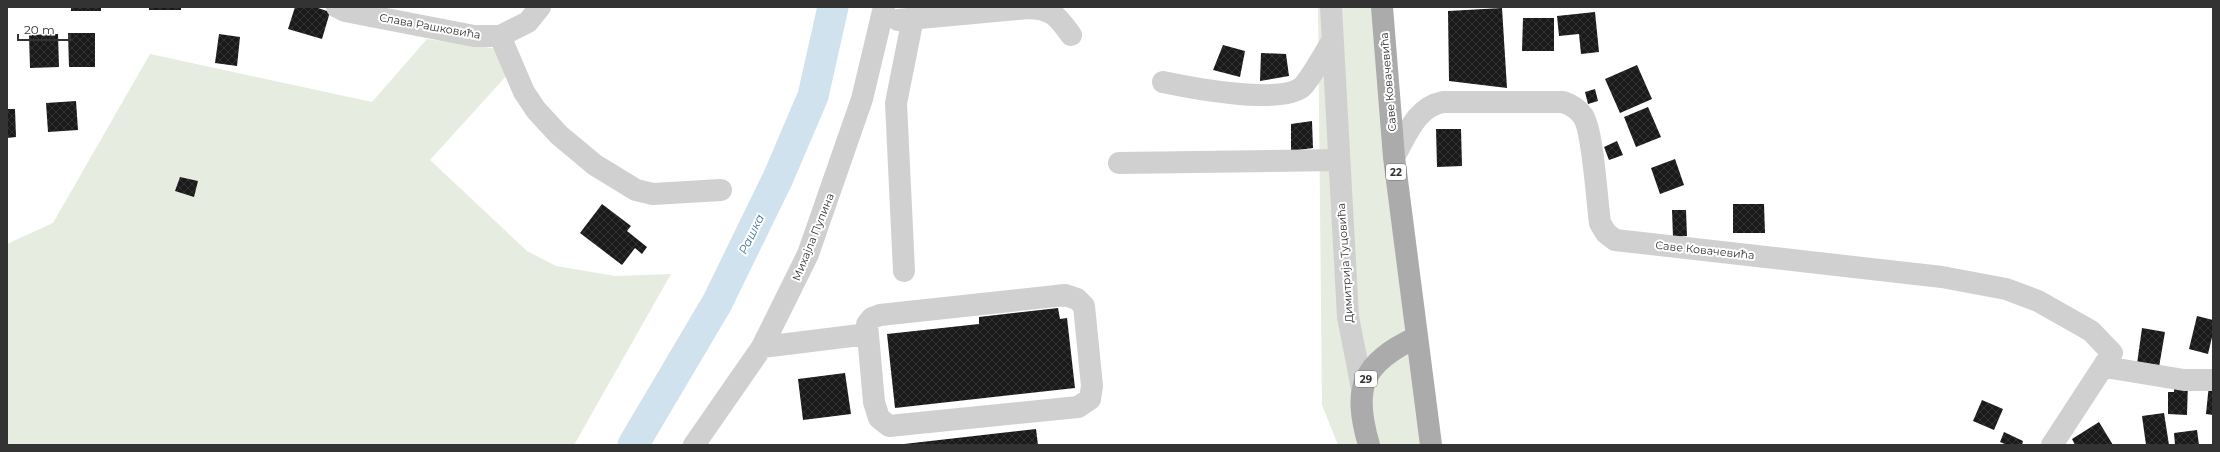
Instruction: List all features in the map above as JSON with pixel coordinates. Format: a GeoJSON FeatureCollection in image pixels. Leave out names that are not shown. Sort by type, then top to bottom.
{"type":"FeatureCollection","features":[{"type":"Feature","properties":{"kind":"main road","name":"Саве Ковачевића"},"geometry":{"type":"LineString","coordinates":[[1382,7],[1394,157],[1431,445]]}},
{"type":"Feature","properties":{"kind":"main road","name":"Димитрија Туцовића"},"geometry":{"type":"LineString","coordinates":[[1369,445],[1361,411],[1362,388],[1367,376],[1382,357],[1417,337]]}},
{"type":"Feature","properties":{"kind":"street","name":"Слава Рашковића"},"geometry":{"type":"LineString","coordinates":[[337,7],[345,11],[474,36],[508,32]]}},
{"type":"Feature","properties":{"kind":"street"},"geometry":{"type":"LineString","coordinates":[[540,7],[528,22],[508,32],[524,92],[536,110],[559,135],[595,165],[636,190],[648,192],[721,190]]}},
{"type":"Feature","properties":{"kind":"street","name":"Димитрија Туцовића"},"geometry":{"type":"LineString","coordinates":[[1330,7],[1348,317],[1362,388]]}},
{"type":"Feature","properties":{"kind":"street"},"geometry":{"type":"LineString","coordinates":[[882,14],[913,18],[1028,8],[1042,9],[1056,15],[1071,35]]}},
{"type":"Feature","properties":{"kind":"street","name":"Михајла Пупина"},"geometry":{"type":"LineString","coordinates":[[694,445],[762,347],[808,254],[827,204],[862,99],[882,14]]}},
{"type":"Feature","properties":{"kind":"street"},"geometry":{"type":"LineString","coordinates":[[904,271],[896,103],[913,18]]}},
{"type":"Feature","properties":{"kind":"street"},"geometry":{"type":"LineString","coordinates":[[1163,82],[1201,90],[1277,96],[1302,87],[1332,41]]}},
{"type":"Feature","properties":{"kind":"street","name":"Саве Ковачевића"},"geometry":{"type":"LineString","coordinates":[[1394,157],[1416,118],[1422,110],[1431,105],[1443,102],[1564,102],[1578,109],[1584,118],[1589,134],[1600,224],[1606,233],[1615,240],[1942,277],[2006,289],[2038,301],[2091,331],[2112,353],[2105,367],[2052,445]]}},
{"type":"Feature","properties":{"kind":"street"},"geometry":{"type":"LineString","coordinates":[[1119,164],[1339,160]]}},
{"type":"Feature","properties":{"kind":"street"},"geometry":{"type":"LineString","coordinates":[[1065,295],[1077,299],[1084,306],[1092,386],[1090,399],[1078,407],[889,426],[880,418],[874,402],[868,334],[867,324],[872,318],[880,315],[1065,295]]}},
{"type":"Feature","properties":{"kind":"street"},"geometry":{"type":"LineString","coordinates":[[762,347],[868,334]]}},
{"type":"Feature","properties":{"kind":"street"},"geometry":{"type":"LineString","coordinates":[[2105,367],[2184,380],[2213,380]]}},
{"type":"Feature","properties":{"kind":"shaded area"},"geometry":{"type":"Polygon","coordinates":[[[1318,7],[1390,7],[1397,96],[1441,445],[1338,445],[1322,405],[1318,7]]]}},
{"type":"Feature","properties":{"kind":"shaded area"},"geometry":{"type":"Polygon","coordinates":[[[427,39],[499,49],[508,74],[430,160],[527,251],[556,266],[615,276],[671,274],[574,445],[7,445],[7,244],[53,223],[150,54],[372,102],[427,39]]]}},
{"type":"Feature","properties":{"kind":"building"},"geometry":{"type":"Polygon","coordinates":[[[71,7],[101,7],[101,11],[71,11],[71,7]]]}},
{"type":"Feature","properties":{"kind":"building"},"geometry":{"type":"Polygon","coordinates":[[[149,7],[181,7],[181,10],[149,10],[149,7]]]}},
{"type":"Feature","properties":{"kind":"building"},"geometry":{"type":"Polygon","coordinates":[[[295,7],[315,7],[330,12],[322,39],[288,29],[295,7]]]}},
{"type":"Feature","properties":{"kind":"building"},"geometry":{"type":"Polygon","coordinates":[[[1502,8],[1507,88],[1449,81],[1448,11],[1502,8]]]}},
{"type":"Feature","properties":{"kind":"building"},"geometry":{"type":"Polygon","coordinates":[[[1595,12],[1599,52],[1581,54],[1579,34],[1559,36],[1557,16],[1595,12]]]}},
{"type":"Feature","properties":{"kind":"building"},"geometry":{"type":"Polygon","coordinates":[[[1523,18],[1554,18],[1554,51],[1522,51],[1523,18]]]}},
{"type":"Feature","properties":{"kind":"building"},"geometry":{"type":"Polygon","coordinates":[[[68,33],[95,33],[95,67],[69,67],[68,33]]]}},
{"type":"Feature","properties":{"kind":"building"},"geometry":{"type":"Polygon","coordinates":[[[58,34],[59,67],[30,68],[29,35],[58,34]]]}},
{"type":"Feature","properties":{"kind":"building"},"geometry":{"type":"Polygon","coordinates":[[[219,34],[240,37],[237,66],[215,63],[219,34]]]}},
{"type":"Feature","properties":{"kind":"building"},"geometry":{"type":"Polygon","coordinates":[[[1223,45],[1245,51],[1240,77],[1213,70],[1223,45]]]}},
{"type":"Feature","properties":{"kind":"building"},"geometry":{"type":"Polygon","coordinates":[[[1261,53],[1286,54],[1289,76],[1260,81],[1261,53]]]}},
{"type":"Feature","properties":{"kind":"building"},"geometry":{"type":"Polygon","coordinates":[[[1637,65],[1652,99],[1620,113],[1605,79],[1637,65]]]}},
{"type":"Feature","properties":{"kind":"building"},"geometry":{"type":"Polygon","coordinates":[[[1595,89],[1598,101],[1588,104],[1585,92],[1595,89]]]}},
{"type":"Feature","properties":{"kind":"building"},"geometry":{"type":"Polygon","coordinates":[[[76,101],[78,130],[48,132],[46,103],[76,101]]]}},
{"type":"Feature","properties":{"kind":"building"},"geometry":{"type":"Polygon","coordinates":[[[1648,107],[1661,137],[1636,147],[1624,117],[1648,107]]]}},
{"type":"Feature","properties":{"kind":"building"},"geometry":{"type":"Polygon","coordinates":[[[7,109],[15,109],[16,137],[7,138],[7,109]]]}},
{"type":"Feature","properties":{"kind":"building"},"geometry":{"type":"Polygon","coordinates":[[[1312,121],[1313,148],[1291,151],[1291,124],[1312,121]]]}},
{"type":"Feature","properties":{"kind":"building"},"geometry":{"type":"Polygon","coordinates":[[[1436,129],[1461,129],[1462,166],[1437,167],[1436,129]]]}},
{"type":"Feature","properties":{"kind":"building"},"geometry":{"type":"Polygon","coordinates":[[[1617,141],[1623,155],[1609,160],[1604,147],[1617,141]]]}},
{"type":"Feature","properties":{"kind":"building"},"geometry":{"type":"Polygon","coordinates":[[[1675,159],[1684,185],[1660,194],[1651,168],[1675,159]]]}},
{"type":"Feature","properties":{"kind":"building"},"geometry":{"type":"Polygon","coordinates":[[[180,177],[198,181],[194,197],[175,191],[180,177]]]}},
{"type":"Feature","properties":{"kind":"building"},"geometry":{"type":"Polygon","coordinates":[[[602,204],[631,226],[627,231],[647,247],[642,254],[635,248],[622,265],[580,233],[602,204]]]}},
{"type":"Feature","properties":{"kind":"building"},"geometry":{"type":"Polygon","coordinates":[[[1733,204],[1764,204],[1765,233],[1733,233],[1733,204]]]}},
{"type":"Feature","properties":{"kind":"building"},"geometry":{"type":"Polygon","coordinates":[[[1672,210],[1686,210],[1687,236],[1673,237],[1672,210]]]}},
{"type":"Feature","properties":{"kind":"building"},"geometry":{"type":"Polygon","coordinates":[[[1058,308],[1060,319],[1067,318],[1075,388],[895,408],[887,334],[979,324],[979,317],[1058,308]]]}},
{"type":"Feature","properties":{"kind":"building"},"geometry":{"type":"Polygon","coordinates":[[[2197,316],[2213,320],[2213,333],[2208,354],[2189,349],[2197,316]]]}},
{"type":"Feature","properties":{"kind":"building"},"geometry":{"type":"Polygon","coordinates":[[[2142,328],[2165,332],[2159,367],[2137,364],[2142,328]]]}},
{"type":"Feature","properties":{"kind":"building"},"geometry":{"type":"Polygon","coordinates":[[[845,373],[851,414],[803,420],[798,379],[845,373]]]}},
{"type":"Feature","properties":{"kind":"building"},"geometry":{"type":"Polygon","coordinates":[[[2188,381],[2187,415],[2168,414],[2168,392],[2174,392],[2174,389],[2188,381]]]}},
{"type":"Feature","properties":{"kind":"building"},"geometry":{"type":"Polygon","coordinates":[[[2209,384],[2213,385],[2213,415],[2206,414],[2209,384]]]}},
{"type":"Feature","properties":{"kind":"building"},"geometry":{"type":"Polygon","coordinates":[[[1982,400],[2003,409],[1994,430],[1973,421],[1982,400]]]}},
{"type":"Feature","properties":{"kind":"building"},"geometry":{"type":"Polygon","coordinates":[[[2164,413],[2169,445],[2146,445],[2142,416],[2164,413]]]}},
{"type":"Feature","properties":{"kind":"building"},"geometry":{"type":"Polygon","coordinates":[[[2099,422],[2113,445],[2075,445],[2072,439],[2099,422]]]}},
{"type":"Feature","properties":{"kind":"building"},"geometry":{"type":"Polygon","coordinates":[[[1036,429],[1038,445],[904,445],[904,444],[1036,429]]]}},
{"type":"Feature","properties":{"kind":"building"},"geometry":{"type":"Polygon","coordinates":[[[2197,430],[2199,445],[2175,445],[2174,433],[2197,430]]]}},
{"type":"Feature","properties":{"kind":"building"},"geometry":{"type":"Polygon","coordinates":[[[2004,432],[2023,441],[2022,445],[2007,445],[2000,442],[2004,432]]]}},
{"type":"Feature","properties":{"kind":"waterway","name":"Рашка"},"geometry":{"type":"LineString","coordinates":[[633,445],[717,303],[778,178],[813,96],[833,7]]}}]}
